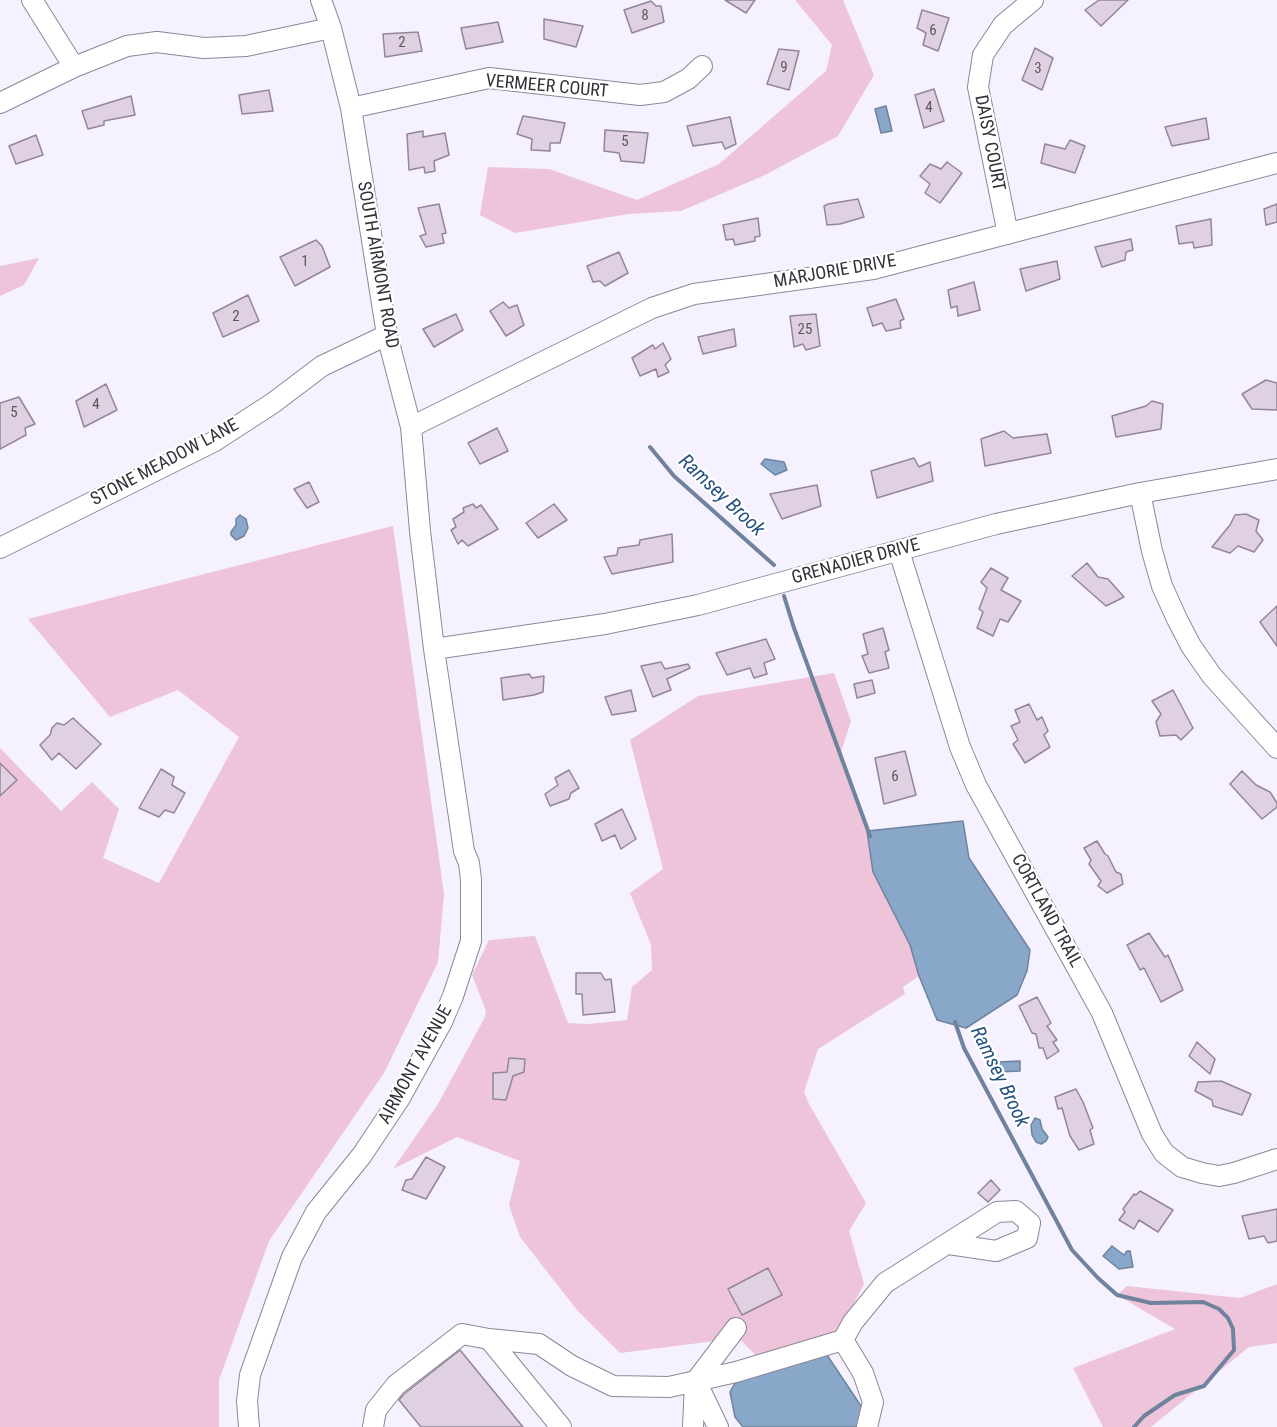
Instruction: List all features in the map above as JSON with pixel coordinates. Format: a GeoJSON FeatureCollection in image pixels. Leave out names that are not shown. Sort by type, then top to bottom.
{"type":"FeatureCollection","features":[{"type":"Feature","properties":{"kind":"street"},"geometry":{"type":"LineString","coordinates":[[32,0],[74,67]]}},
{"type":"Feature","properties":{"kind":"street","name":"SOUTH AIRMONT ROAD"},"geometry":{"type":"LineString","coordinates":[[321,0],[331,28],[351,108],[387,335],[411,426],[420,531]]}},
{"type":"Feature","properties":{"kind":"street","name":"DAISY COURT"},"geometry":{"type":"LineString","coordinates":[[1008,234],[978,87],[983,55],[1003,25],[1033,0]]}},
{"type":"Feature","properties":{"kind":"street"},"geometry":{"type":"LineString","coordinates":[[0,103],[74,67],[127,46],[157,42],[204,48],[246,46],[331,28]]}},
{"type":"Feature","properties":{"kind":"street","name":"VERMEER COURT"},"geometry":{"type":"LineString","coordinates":[[351,108],[489,78],[640,95],[664,92],[688,79],[702,66]]}},
{"type":"Feature","properties":{"kind":"street","name":"MARJORIE DRIVE"},"geometry":{"type":"LineString","coordinates":[[411,426],[652,308],[694,294],[873,269],[1277,163]]}},
{"type":"Feature","properties":{"kind":"street","name":"STONE MEADOW LANE"},"geometry":{"type":"LineString","coordinates":[[0,548],[213,442],[273,403],[322,366],[387,335]]}},
{"type":"Feature","properties":{"kind":"street","name":"GRENADIER DRIVE"},"geometry":{"type":"LineString","coordinates":[[434,649],[605,624],[698,604],[996,524],[1140,493],[1277,469]]}},
{"type":"Feature","properties":{"kind":"street"},"geometry":{"type":"LineString","coordinates":[[1140,493],[1162,586],[1191,646],[1212,676],[1277,748]]}},
{"type":"Feature","properties":{"kind":"street","name":"AIRMONT AVENUE"},"geometry":{"type":"LineString","coordinates":[[249,1427],[247,1401],[250,1375],[292,1257],[316,1212],[362,1155],[400,1098],[442,1022],[471,941],[469,863],[464,851],[434,649],[420,531]]}},
{"type":"Feature","properties":{"kind":"street","name":"CORTLAND TRAIL"},"geometry":{"type":"LineString","coordinates":[[899,550],[960,747],[976,785],[1102,1013],[1152,1134],[1164,1153],[1182,1167],[1202,1173],[1219,1176],[1277,1159]]}},
{"type":"Feature","properties":{"kind":"street"},"geometry":{"type":"LineString","coordinates":[[373,1427],[376,1410],[396,1385],[462,1334],[539,1344],[572,1366],[614,1386],[669,1388],[736,1372],[843,1340],[853,1322],[885,1283],[949,1244]]}},
{"type":"Feature","properties":{"kind":"street"},"geometry":{"type":"LineString","coordinates":[[693,1427],[695,1382],[736,1328]]}},
{"type":"Feature","properties":{"kind":"street"},"geometry":{"type":"LineString","coordinates":[[489,1339],[561,1427]]}},
{"type":"Feature","properties":{"kind":"street"},"geometry":{"type":"LineString","coordinates":[[843,1340],[862,1373],[873,1401],[867,1427]]}},
{"type":"Feature","properties":{"kind":"street"},"geometry":{"type":"LineString","coordinates":[[695,1382],[718,1427]]}},
{"type":"Feature","properties":{"kind":"shaded area"},"geometry":{"type":"Polygon","coordinates":[[[795,0],[843,0],[874,75],[838,136],[765,175],[681,211],[628,214],[515,233],[480,215],[488,167],[549,169],[637,200],[719,164],[826,71],[832,45],[795,0]]]}},
{"type":"Feature","properties":{"kind":"shaded area"},"geometry":{"type":"Polygon","coordinates":[[[39,258],[24,285],[0,296],[0,266],[39,258]]]}},
{"type":"Feature","properties":{"kind":"shaded area"},"geometry":{"type":"Polygon","coordinates":[[[393,526],[444,894],[438,962],[384,1073],[269,1241],[219,1380],[219,1427],[0,1427],[0,748],[61,811],[92,782],[119,809],[103,858],[159,883],[239,737],[178,690],[110,717],[28,619],[393,526]]]}},
{"type":"Feature","properties":{"kind":"shaded area"},"geometry":{"type":"Polygon","coordinates":[[[834,673],[851,721],[840,755],[867,831],[873,872],[910,945],[919,976],[903,987],[905,994],[818,1049],[804,1092],[866,1203],[849,1231],[864,1284],[834,1341],[762,1362],[739,1338],[620,1353],[577,1310],[520,1237],[509,1205],[520,1161],[457,1137],[393,1169],[438,1104],[485,1017],[486,1011],[472,975],[489,940],[535,936],[568,1023],[588,1024],[627,1020],[632,987],[652,970],[651,945],[630,893],[663,869],[630,740],[698,696],[834,673]]]}},
{"type":"Feature","properties":{"kind":"shaded area"},"geometry":{"type":"Polygon","coordinates":[[[1277,1284],[1277,1343],[1249,1347],[1151,1427],[1103,1427],[1073,1368],[1175,1329],[1117,1295],[1127,1286],[1240,1298],[1277,1284]]]}},
{"type":"Feature","properties":{"kind":"water"},"geometry":{"type":"Polygon","coordinates":[[[886,106],[892,131],[881,133],[875,109],[886,106]]]}},
{"type":"Feature","properties":{"kind":"water"},"geometry":{"type":"Polygon","coordinates":[[[765,459],[784,462],[787,470],[775,475],[761,464],[765,459]]]}},
{"type":"Feature","properties":{"kind":"water"},"geometry":{"type":"Polygon","coordinates":[[[240,515],[246,519],[248,528],[244,536],[236,540],[231,532],[240,515]]]}},
{"type":"Feature","properties":{"kind":"water"},"geometry":{"type":"Polygon","coordinates":[[[963,821],[969,858],[1030,950],[1027,971],[1017,995],[966,1028],[937,1020],[919,976],[910,945],[873,872],[867,831],[963,821]]]}},
{"type":"Feature","properties":{"kind":"water"},"geometry":{"type":"Polygon","coordinates":[[[1020,1061],[1020,1071],[998,1072],[998,1062],[1020,1061]]]}},
{"type":"Feature","properties":{"kind":"water"},"geometry":{"type":"Polygon","coordinates":[[[1035,1118],[1040,1120],[1042,1129],[1048,1137],[1041,1144],[1036,1142],[1032,1135],[1031,1125],[1035,1118]]]}},
{"type":"Feature","properties":{"kind":"water"},"geometry":{"type":"Polygon","coordinates":[[[1112,1246],[1124,1255],[1130,1251],[1133,1267],[1119,1269],[1103,1256],[1112,1246]]]}},
{"type":"Feature","properties":{"kind":"water"},"geometry":{"type":"Polygon","coordinates":[[[825,1352],[865,1412],[862,1427],[743,1427],[735,1417],[730,1392],[735,1383],[780,1360],[825,1352]]]}},
{"type":"Feature","properties":{"kind":"building"},"geometry":{"type":"Polygon","coordinates":[[[725,0],[755,0],[746,13],[725,0]]]}},
{"type":"Feature","properties":{"kind":"building"},"geometry":{"type":"Polygon","coordinates":[[[1099,0],[1128,0],[1101,26],[1085,10],[1099,0]]]}},
{"type":"Feature","properties":{"kind":"building"},"geometry":{"type":"Polygon","coordinates":[[[651,1],[656,6],[661,6],[664,22],[632,33],[624,10],[651,1]]]}},
{"type":"Feature","properties":{"kind":"building"},"geometry":{"type":"Polygon","coordinates":[[[922,10],[949,18],[938,51],[923,45],[926,33],[917,28],[922,10]]]}},
{"type":"Feature","properties":{"kind":"building"},"geometry":{"type":"Polygon","coordinates":[[[544,19],[583,26],[576,47],[544,39],[544,19]]]}},
{"type":"Feature","properties":{"kind":"building"},"geometry":{"type":"Polygon","coordinates":[[[498,22],[503,42],[466,49],[461,28],[498,22]]]}},
{"type":"Feature","properties":{"kind":"building"},"geometry":{"type":"Polygon","coordinates":[[[418,32],[422,51],[385,57],[383,34],[418,32]]]}},
{"type":"Feature","properties":{"kind":"building"},"geometry":{"type":"Polygon","coordinates":[[[1035,48],[1053,58],[1042,90],[1022,80],[1035,48]]]}},
{"type":"Feature","properties":{"kind":"building"},"geometry":{"type":"Polygon","coordinates":[[[779,49],[799,51],[789,90],[767,84],[779,49]]]}},
{"type":"Feature","properties":{"kind":"building"},"geometry":{"type":"Polygon","coordinates":[[[934,89],[944,121],[924,128],[915,95],[934,89]]]}},
{"type":"Feature","properties":{"kind":"building"},"geometry":{"type":"Polygon","coordinates":[[[269,90],[273,111],[242,114],[239,95],[269,90]]]}},
{"type":"Feature","properties":{"kind":"building"},"geometry":{"type":"Polygon","coordinates":[[[131,96],[135,115],[104,121],[104,125],[88,129],[82,111],[131,96]]]}},
{"type":"Feature","properties":{"kind":"building"},"geometry":{"type":"Polygon","coordinates":[[[523,116],[565,123],[560,143],[550,143],[550,151],[531,150],[532,139],[517,134],[523,116]]]}},
{"type":"Feature","properties":{"kind":"building"},"geometry":{"type":"Polygon","coordinates":[[[730,117],[736,144],[725,149],[722,142],[693,146],[687,126],[730,117]]]}},
{"type":"Feature","properties":{"kind":"building"},"geometry":{"type":"Polygon","coordinates":[[[1206,118],[1209,139],[1172,146],[1165,127],[1206,118]]]}},
{"type":"Feature","properties":{"kind":"building"},"geometry":{"type":"Polygon","coordinates":[[[605,130],[648,133],[644,163],[621,161],[619,153],[604,151],[605,130]]]}},
{"type":"Feature","properties":{"kind":"building"},"geometry":{"type":"Polygon","coordinates":[[[423,131],[423,137],[445,133],[449,155],[434,161],[435,171],[425,173],[424,167],[409,170],[407,134],[423,131]]]}},
{"type":"Feature","properties":{"kind":"building"},"geometry":{"type":"Polygon","coordinates":[[[36,135],[43,155],[16,164],[9,146],[36,135]]]}},
{"type":"Feature","properties":{"kind":"building"},"geometry":{"type":"Polygon","coordinates":[[[1070,140],[1085,146],[1075,173],[1041,163],[1045,144],[1065,149],[1070,140]]]}},
{"type":"Feature","properties":{"kind":"building"},"geometry":{"type":"Polygon","coordinates":[[[947,162],[962,173],[940,203],[925,193],[930,184],[920,176],[930,164],[941,169],[947,162]]]}},
{"type":"Feature","properties":{"kind":"building"},"geometry":{"type":"Polygon","coordinates":[[[858,199],[864,217],[827,225],[824,206],[858,199]]]}},
{"type":"Feature","properties":{"kind":"building"},"geometry":{"type":"Polygon","coordinates":[[[439,204],[446,233],[442,234],[444,243],[426,247],[420,236],[426,234],[418,208],[439,204]]]}},
{"type":"Feature","properties":{"kind":"building"},"geometry":{"type":"Polygon","coordinates":[[[1277,204],[1277,222],[1266,225],[1264,209],[1277,204]]]}},
{"type":"Feature","properties":{"kind":"building"},"geometry":{"type":"Polygon","coordinates":[[[758,218],[760,236],[755,237],[755,241],[735,245],[733,239],[726,240],[723,225],[758,218]]]}},
{"type":"Feature","properties":{"kind":"building"},"geometry":{"type":"Polygon","coordinates":[[[1211,219],[1212,245],[1194,248],[1193,242],[1179,244],[1176,226],[1211,219]]]}},
{"type":"Feature","properties":{"kind":"building"},"geometry":{"type":"Polygon","coordinates":[[[1131,239],[1133,250],[1126,252],[1125,260],[1102,267],[1095,247],[1131,239]]]}},
{"type":"Feature","properties":{"kind":"building"},"geometry":{"type":"Polygon","coordinates":[[[316,240],[322,246],[330,267],[295,286],[280,257],[316,240]]]}},
{"type":"Feature","properties":{"kind":"building"},"geometry":{"type":"Polygon","coordinates":[[[619,252],[628,273],[605,286],[600,281],[593,282],[587,266],[619,252]]]}},
{"type":"Feature","properties":{"kind":"building"},"geometry":{"type":"Polygon","coordinates":[[[1057,261],[1060,279],[1026,291],[1020,269],[1057,261]]]}},
{"type":"Feature","properties":{"kind":"building"},"geometry":{"type":"Polygon","coordinates":[[[974,282],[980,310],[958,316],[957,306],[951,308],[948,290],[974,282]]]}},
{"type":"Feature","properties":{"kind":"building"},"geometry":{"type":"Polygon","coordinates":[[[248,295],[259,321],[223,337],[213,313],[248,295]]]}},
{"type":"Feature","properties":{"kind":"building"},"geometry":{"type":"Polygon","coordinates":[[[896,299],[904,319],[900,321],[901,328],[886,331],[882,323],[873,326],[867,308],[896,299]]]}},
{"type":"Feature","properties":{"kind":"building"},"geometry":{"type":"Polygon","coordinates":[[[503,302],[509,308],[517,305],[524,325],[506,336],[490,311],[503,302]]]}},
{"type":"Feature","properties":{"kind":"building"},"geometry":{"type":"Polygon","coordinates":[[[456,314],[463,330],[434,347],[423,329],[456,314]]]}},
{"type":"Feature","properties":{"kind":"building"},"geometry":{"type":"Polygon","coordinates":[[[816,314],[820,346],[806,350],[803,344],[794,347],[790,316],[816,314]]]}},
{"type":"Feature","properties":{"kind":"building"},"geometry":{"type":"Polygon","coordinates":[[[734,329],[736,346],[703,354],[698,337],[734,329]]]}},
{"type":"Feature","properties":{"kind":"building"},"geometry":{"type":"Polygon","coordinates":[[[663,343],[671,359],[665,365],[669,372],[658,377],[656,369],[640,376],[632,358],[653,345],[655,349],[663,343]]]}},
{"type":"Feature","properties":{"kind":"building"},"geometry":{"type":"Polygon","coordinates":[[[1266,380],[1277,383],[1277,410],[1252,409],[1242,394],[1266,380]]]}},
{"type":"Feature","properties":{"kind":"building"},"geometry":{"type":"Polygon","coordinates":[[[106,384],[117,410],[84,427],[76,401],[106,384]]]}},
{"type":"Feature","properties":{"kind":"building"},"geometry":{"type":"Polygon","coordinates":[[[19,397],[35,424],[25,428],[26,435],[0,449],[0,403],[19,397]]]}},
{"type":"Feature","properties":{"kind":"building"},"geometry":{"type":"Polygon","coordinates":[[[1152,401],[1163,404],[1161,429],[1116,437],[1112,416],[1146,406],[1152,401]]]}},
{"type":"Feature","properties":{"kind":"building"},"geometry":{"type":"Polygon","coordinates":[[[497,428],[508,451],[480,464],[468,443],[497,428]]]}},
{"type":"Feature","properties":{"kind":"building"},"geometry":{"type":"Polygon","coordinates":[[[1004,431],[1013,438],[1047,434],[1051,453],[985,466],[981,439],[1004,431]]]}},
{"type":"Feature","properties":{"kind":"building"},"geometry":{"type":"Polygon","coordinates":[[[914,458],[919,467],[930,462],[933,481],[877,498],[871,471],[914,458]]]}},
{"type":"Feature","properties":{"kind":"building"},"geometry":{"type":"Polygon","coordinates":[[[309,482],[319,502],[307,508],[294,489],[309,482]]]}},
{"type":"Feature","properties":{"kind":"building"},"geometry":{"type":"Polygon","coordinates":[[[817,485],[821,506],[782,519],[770,494],[817,485]]]}},
{"type":"Feature","properties":{"kind":"building"},"geometry":{"type":"Polygon","coordinates":[[[473,504],[476,508],[481,505],[498,529],[468,546],[462,540],[458,544],[451,530],[456,527],[453,519],[464,512],[463,508],[473,504]]]}},
{"type":"Feature","properties":{"kind":"building"},"geometry":{"type":"Polygon","coordinates":[[[554,504],[567,520],[538,538],[526,523],[554,504]]]}},
{"type":"Feature","properties":{"kind":"building"},"geometry":{"type":"Polygon","coordinates":[[[1246,514],[1259,520],[1256,531],[1263,540],[1254,552],[1238,546],[1230,553],[1212,547],[1235,515],[1246,514]]]}},
{"type":"Feature","properties":{"kind":"building"},"geometry":{"type":"Polygon","coordinates":[[[672,534],[673,562],[612,574],[604,557],[617,555],[618,548],[639,545],[640,540],[672,534]]]}},
{"type":"Feature","properties":{"kind":"building"},"geometry":{"type":"Polygon","coordinates":[[[1087,563],[1098,577],[1108,579],[1124,597],[1106,606],[1072,576],[1087,563]]]}},
{"type":"Feature","properties":{"kind":"building"},"geometry":{"type":"Polygon","coordinates":[[[991,568],[1008,578],[1001,590],[1021,601],[1008,622],[1000,619],[993,636],[977,628],[983,612],[979,609],[987,588],[981,582],[991,568]]]}},
{"type":"Feature","properties":{"kind":"building"},"geometry":{"type":"Polygon","coordinates":[[[1277,606],[1277,646],[1260,622],[1277,606]]]}},
{"type":"Feature","properties":{"kind":"building"},"geometry":{"type":"Polygon","coordinates":[[[883,628],[889,650],[885,652],[889,668],[869,673],[862,656],[868,654],[863,634],[883,628]]]}},
{"type":"Feature","properties":{"kind":"building"},"geometry":{"type":"Polygon","coordinates":[[[766,639],[775,659],[764,663],[767,674],[754,678],[750,668],[727,675],[716,653],[766,639]]]}},
{"type":"Feature","properties":{"kind":"building"},"geometry":{"type":"Polygon","coordinates":[[[661,662],[665,669],[688,664],[690,668],[667,679],[671,690],[653,697],[641,666],[661,662]]]}},
{"type":"Feature","properties":{"kind":"building"},"geometry":{"type":"Polygon","coordinates":[[[529,674],[532,678],[544,676],[543,692],[503,700],[501,678],[529,674]]]}},
{"type":"Feature","properties":{"kind":"building"},"geometry":{"type":"Polygon","coordinates":[[[872,680],[875,693],[857,698],[854,684],[872,680]]]}},
{"type":"Feature","properties":{"kind":"building"},"geometry":{"type":"Polygon","coordinates":[[[631,690],[636,711],[612,715],[605,697],[631,690]]]}},
{"type":"Feature","properties":{"kind":"building"},"geometry":{"type":"Polygon","coordinates":[[[1173,690],[1193,728],[1181,740],[1176,735],[1160,736],[1156,722],[1161,714],[1152,701],[1173,690]]]}},
{"type":"Feature","properties":{"kind":"building"},"geometry":{"type":"Polygon","coordinates":[[[1029,704],[1037,720],[1042,717],[1048,731],[1044,735],[1050,747],[1025,763],[1013,744],[1018,740],[1011,726],[1020,722],[1015,710],[1029,704]]]}},
{"type":"Feature","properties":{"kind":"building"},"geometry":{"type":"Polygon","coordinates":[[[73,718],[101,744],[76,769],[59,753],[52,760],[40,745],[57,723],[64,725],[73,718]]]}},
{"type":"Feature","properties":{"kind":"building"},"geometry":{"type":"Polygon","coordinates":[[[905,751],[916,795],[884,804],[875,758],[905,751]]]}},
{"type":"Feature","properties":{"kind":"building"},"geometry":{"type":"Polygon","coordinates":[[[0,763],[17,780],[0,796],[0,763]]]}},
{"type":"Feature","properties":{"kind":"building"},"geometry":{"type":"Polygon","coordinates":[[[161,769],[174,777],[172,785],[185,793],[174,813],[165,810],[159,817],[139,808],[161,769]]]}},
{"type":"Feature","properties":{"kind":"building"},"geometry":{"type":"Polygon","coordinates":[[[569,770],[579,788],[571,793],[569,799],[550,806],[545,794],[558,785],[555,778],[569,770]]]}},
{"type":"Feature","properties":{"kind":"building"},"geometry":{"type":"Polygon","coordinates":[[[1242,771],[1256,785],[1270,792],[1277,803],[1277,807],[1262,819],[1230,784],[1242,771]]]}},
{"type":"Feature","properties":{"kind":"building"},"geometry":{"type":"Polygon","coordinates":[[[622,809],[636,839],[621,849],[615,835],[602,841],[595,824],[622,809]]]}},
{"type":"Feature","properties":{"kind":"building"},"geometry":{"type":"Polygon","coordinates":[[[1097,841],[1116,872],[1121,874],[1123,884],[1107,893],[1098,886],[1101,881],[1089,864],[1091,860],[1084,848],[1097,841]]]}},
{"type":"Feature","properties":{"kind":"building"},"geometry":{"type":"Polygon","coordinates":[[[1149,933],[1165,957],[1168,955],[1183,990],[1161,1002],[1144,968],[1140,970],[1127,945],[1149,933]]]}},
{"type":"Feature","properties":{"kind":"building"},"geometry":{"type":"Polygon","coordinates":[[[576,973],[601,973],[605,980],[611,979],[615,1012],[583,1015],[582,994],[576,994],[576,973]]]}},
{"type":"Feature","properties":{"kind":"building"},"geometry":{"type":"Polygon","coordinates":[[[1037,997],[1051,1023],[1047,1026],[1057,1040],[1053,1042],[1059,1051],[1047,1059],[1043,1048],[1039,1048],[1036,1034],[1032,1033],[1019,1006],[1037,997]]]}},
{"type":"Feature","properties":{"kind":"building"},"geometry":{"type":"Polygon","coordinates":[[[1197,1042],[1215,1059],[1210,1074],[1189,1056],[1197,1042]]]}},
{"type":"Feature","properties":{"kind":"building"},"geometry":{"type":"Polygon","coordinates":[[[509,1058],[525,1059],[524,1072],[513,1076],[506,1100],[493,1099],[493,1073],[507,1072],[509,1058]]]}},
{"type":"Feature","properties":{"kind":"building"},"geometry":{"type":"Polygon","coordinates":[[[1221,1081],[1251,1094],[1242,1115],[1213,1106],[1212,1100],[1195,1091],[1198,1082],[1221,1081]]]}},
{"type":"Feature","properties":{"kind":"building"},"geometry":{"type":"Polygon","coordinates":[[[1076,1089],[1093,1128],[1090,1130],[1094,1144],[1079,1150],[1070,1136],[1062,1108],[1058,1109],[1055,1097],[1076,1089]]]}},
{"type":"Feature","properties":{"kind":"building"},"geometry":{"type":"Polygon","coordinates":[[[426,1157],[445,1167],[426,1199],[402,1190],[406,1180],[412,1179],[426,1157]]]}},
{"type":"Feature","properties":{"kind":"building"},"geometry":{"type":"Polygon","coordinates":[[[991,1180],[1000,1190],[988,1202],[978,1193],[991,1180]]]}},
{"type":"Feature","properties":{"kind":"building"},"geometry":{"type":"Polygon","coordinates":[[[1140,1191],[1173,1210],[1158,1232],[1139,1220],[1134,1229],[1119,1220],[1125,1212],[1123,1209],[1134,1194],[1140,1191]]]}},
{"type":"Feature","properties":{"kind":"building"},"geometry":{"type":"Polygon","coordinates":[[[1277,1209],[1277,1241],[1268,1243],[1264,1236],[1249,1239],[1242,1216],[1277,1209]]]}},
{"type":"Feature","properties":{"kind":"building"},"geometry":{"type":"Polygon","coordinates":[[[768,1268],[782,1295],[742,1315],[728,1289],[768,1268]]]}},
{"type":"Feature","properties":{"kind":"building"},"geometry":{"type":"Polygon","coordinates":[[[460,1350],[523,1427],[421,1427],[399,1400],[460,1350]]]}},
{"type":"Feature","properties":{"kind":"waterway","name":"Ramsey Brook"},"geometry":{"type":"LineString","coordinates":[[650,447],[674,476],[774,565]]}},
{"type":"Feature","properties":{"kind":"waterway","name":"Ramsey Brook"},"geometry":{"type":"LineString","coordinates":[[784,596],[870,836]]}},
{"type":"Feature","properties":{"kind":"waterway","name":"Ramsey Brook"},"geometry":{"type":"LineString","coordinates":[[955,1022],[964,1048],[1072,1250],[1117,1295],[1151,1303],[1203,1302],[1219,1309],[1228,1318],[1233,1329],[1234,1350],[1204,1386],[1175,1395],[1144,1416],[1134,1427]]}}]}
